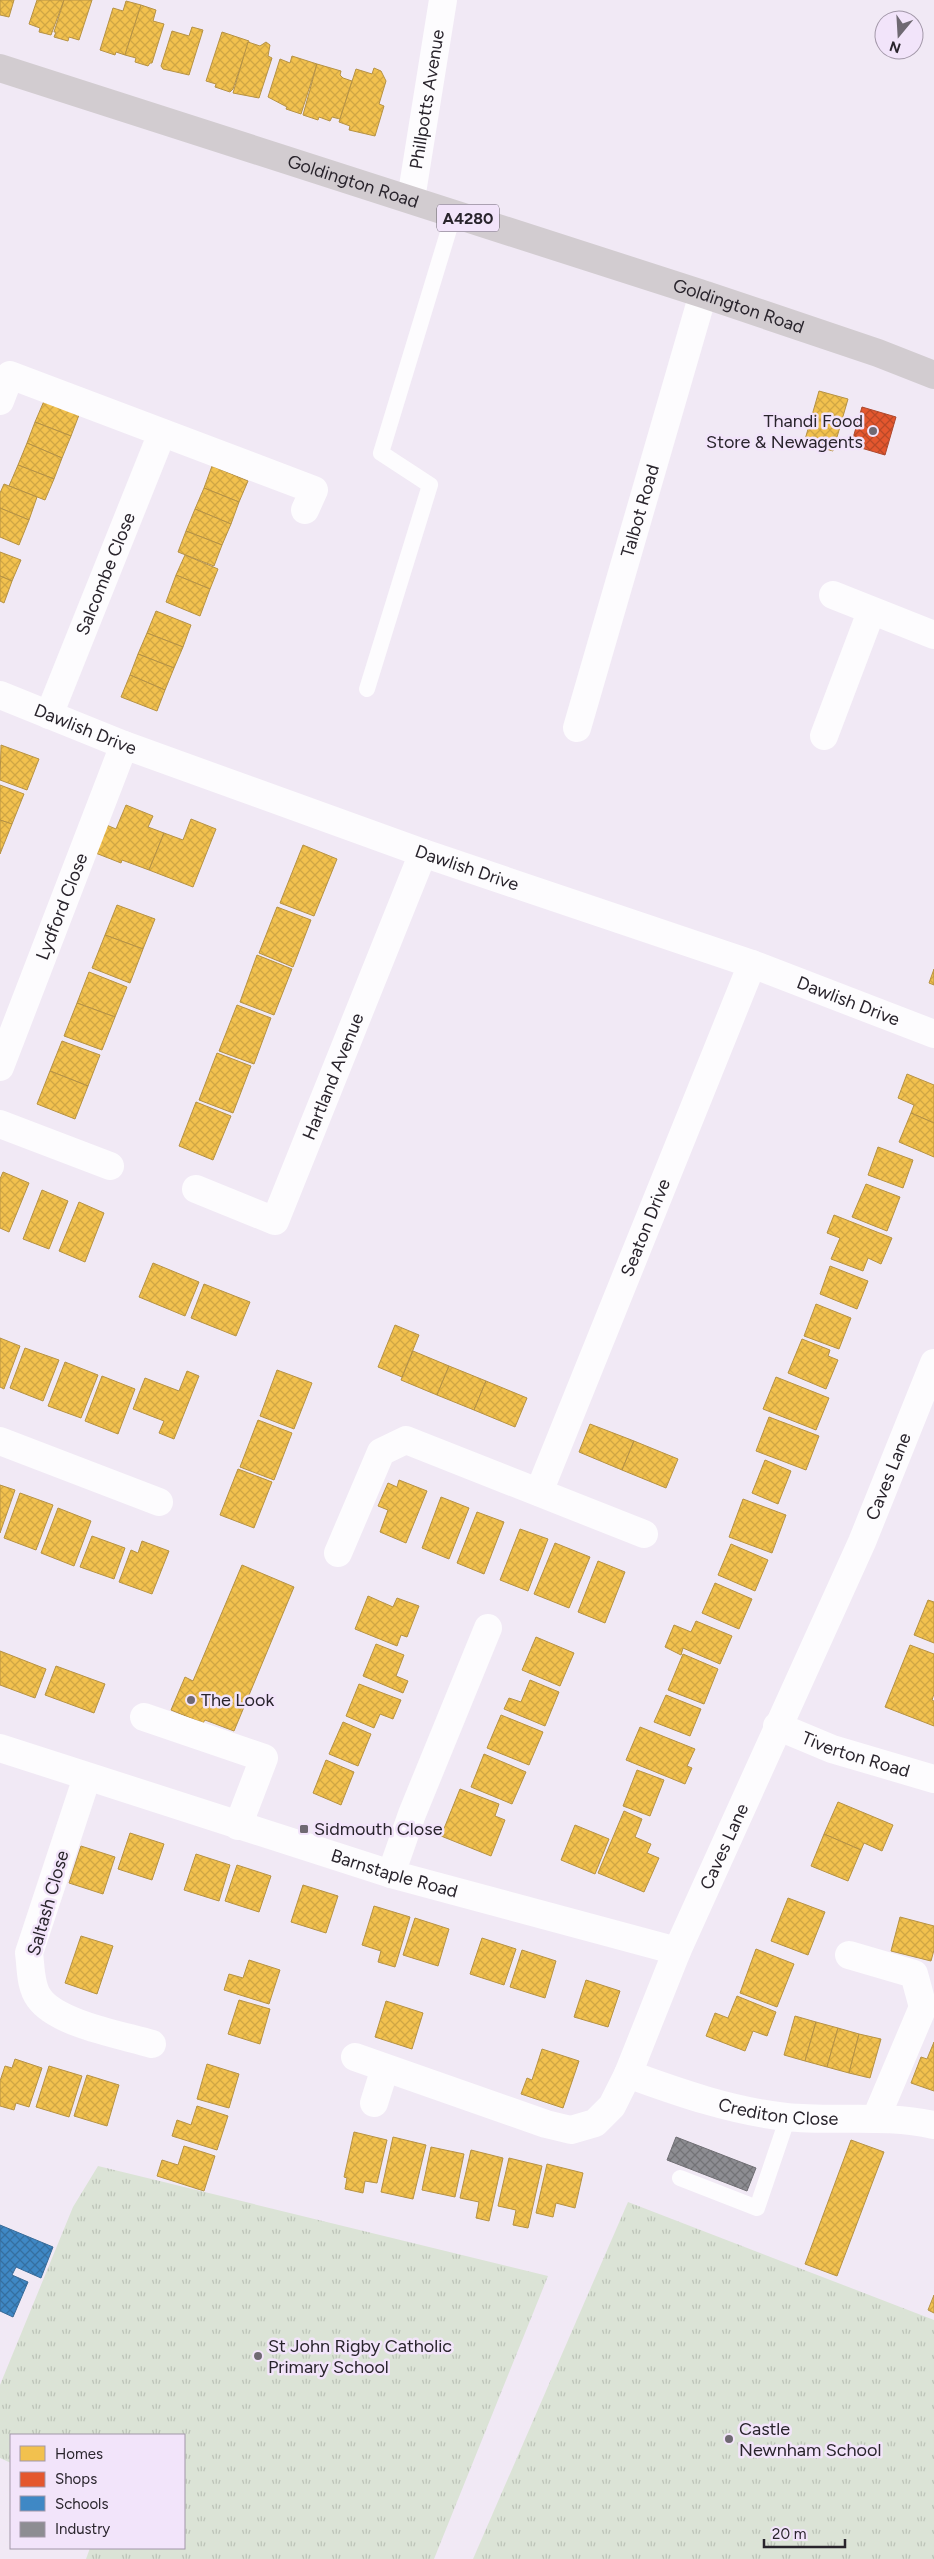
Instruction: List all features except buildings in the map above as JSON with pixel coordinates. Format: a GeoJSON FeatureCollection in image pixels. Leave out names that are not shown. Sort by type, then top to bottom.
{"type":"FeatureCollection","features":[{"type":"Feature","properties":{"kind":"main road","name":"Goldington Road"},"geometry":{"type":"LineString","coordinates":[[0,68],[703,294],[878,353],[934,375]]}},
{"type":"Feature","properties":{"kind":"street","name":"Phillpotts Avenue"},"geometry":{"type":"LineString","coordinates":[[411,199],[443,0]]}},
{"type":"Feature","properties":{"kind":"street","name":"Talbot Road"},"geometry":{"type":"LineString","coordinates":[[577,728],[703,294]]}},
{"type":"Feature","properties":{"kind":"street"},"geometry":{"type":"LineString","coordinates":[[0,401],[10,375],[314,490],[305,510]]}},
{"type":"Feature","properties":{"kind":"street","name":"Salcombe Close"},"geometry":{"type":"LineString","coordinates":[[49,715],[162,433]]}},
{"type":"Feature","properties":{"kind":"street"},"geometry":{"type":"LineString","coordinates":[[833,595],[871,612],[934,634]]}},
{"type":"Feature","properties":{"kind":"street"},"geometry":{"type":"LineString","coordinates":[[824,736],[871,612]]}},
{"type":"Feature","properties":{"kind":"street","name":"Dawlish Drive"},"geometry":{"type":"LineString","coordinates":[[0,695],[124,745],[423,853],[752,964],[934,1034]]}},
{"type":"Feature","properties":{"kind":"street","name":"Lydford Close"},"geometry":{"type":"LineString","coordinates":[[0,1068],[124,745]]}},
{"type":"Feature","properties":{"kind":"street","name":"Hartland Avenue"},"geometry":{"type":"LineString","coordinates":[[196,1189],[275,1221],[423,853]]}},
{"type":"Feature","properties":{"kind":"street","name":"Seaton Drive"},"geometry":{"type":"LineString","coordinates":[[539,1492],[752,964]]}},
{"type":"Feature","properties":{"kind":"street"},"geometry":{"type":"LineString","coordinates":[[0,1124],[110,1166]]}},
{"type":"Feature","properties":{"kind":"street","name":"Caves Lane"},"geometry":{"type":"LineString","coordinates":[[355,2057],[537,2121],[571,2130],[596,2123],[612,2106],[628,2074],[677,1951],[777,1726],[862,1542],[934,1363]]}},
{"type":"Feature","properties":{"kind":"street"},"geometry":{"type":"LineString","coordinates":[[338,1553],[381,1452],[406,1440],[644,1534]]}},
{"type":"Feature","properties":{"kind":"street"},"geometry":{"type":"LineString","coordinates":[[0,1441],[159,1502]]}},
{"type":"Feature","properties":{"kind":"street"},"geometry":{"type":"LineString","coordinates":[[391,1874],[412,1814],[488,1628]]}},
{"type":"Feature","properties":{"kind":"street"},"geometry":{"type":"LineString","coordinates":[[144,1717],[264,1758],[238,1826]]}},
{"type":"Feature","properties":{"kind":"street","name":"Tiverton Road"},"geometry":{"type":"LineString","coordinates":[[777,1726],[832,1749],[934,1779]]}},
{"type":"Feature","properties":{"kind":"street","name":"Barnstaple Road"},"geometry":{"type":"LineString","coordinates":[[0,1748],[391,1874],[677,1951]]}},
{"type":"Feature","properties":{"kind":"street","name":"Saltash Close"},"geometry":{"type":"LineString","coordinates":[[87,1777],[29,1953],[31,1978],[38,1997],[50,2009],[72,2020],[152,2044]]}},
{"type":"Feature","properties":{"kind":"street"},"geometry":{"type":"LineString","coordinates":[[849,1955],[914,1974],[923,2007],[876,2118]]}},
{"type":"Feature","properties":{"kind":"street"},"geometry":{"type":"LineString","coordinates":[[374,2103],[385,2068]]}},
{"type":"Feature","properties":{"kind":"street","name":"Crediton Close"},"geometry":{"type":"LineString","coordinates":[[628,2074],[733,2109],[788,2117],[876,2118],[910,2120],[934,2125]]}},
{"type":"Feature","properties":{"kind":"lane"},"geometry":{"type":"LineString","coordinates":[[367,689],[430,485],[381,453],[454,213]]}},
{"type":"Feature","properties":{"kind":"lane"},"geometry":{"type":"LineString","coordinates":[[680,2178],[757,2208],[788,2117]]}},
{"type":"Feature","properties":{"kind":"green space","name":"St John Rigby Catholic Primary School"},"geometry":{"type":"Polygon","coordinates":[[[98,2166],[548,2276],[434,2559],[86,2559],[90,2549],[185,2549],[185,2434],[10,2434],[10,2463],[0,2458],[0,2385],[73,2207],[98,2166]]]}},
{"type":"Feature","properties":{"kind":"green space","name":"Castle Newnham School"},"geometry":{"type":"Polygon","coordinates":[[[628,2202],[934,2320],[934,2559],[473,2559],[628,2202]]]}},
{"type":"Feature","properties":{"kind":"place","name":"Thandi Food Store & Newagents"},"geometry":{"type":"Point","coordinates":[873,431]}},
{"type":"Feature","properties":{"kind":"place","name":"The Look"},"geometry":{"type":"Point","coordinates":[191,1700]}},
{"type":"Feature","properties":{"kind":"place","name":"Sidmouth Close"},"geometry":{"type":"Point","coordinates":[304,1829]}},
{"type":"Feature","properties":{"kind":"place","name":"St John Rigby Catholic Primary School"},"geometry":{"type":"Point","coordinates":[258,2356]}},
{"type":"Feature","properties":{"kind":"place","name":"Castle Newnham School"},"geometry":{"type":"Point","coordinates":[729,2439]}}]}
